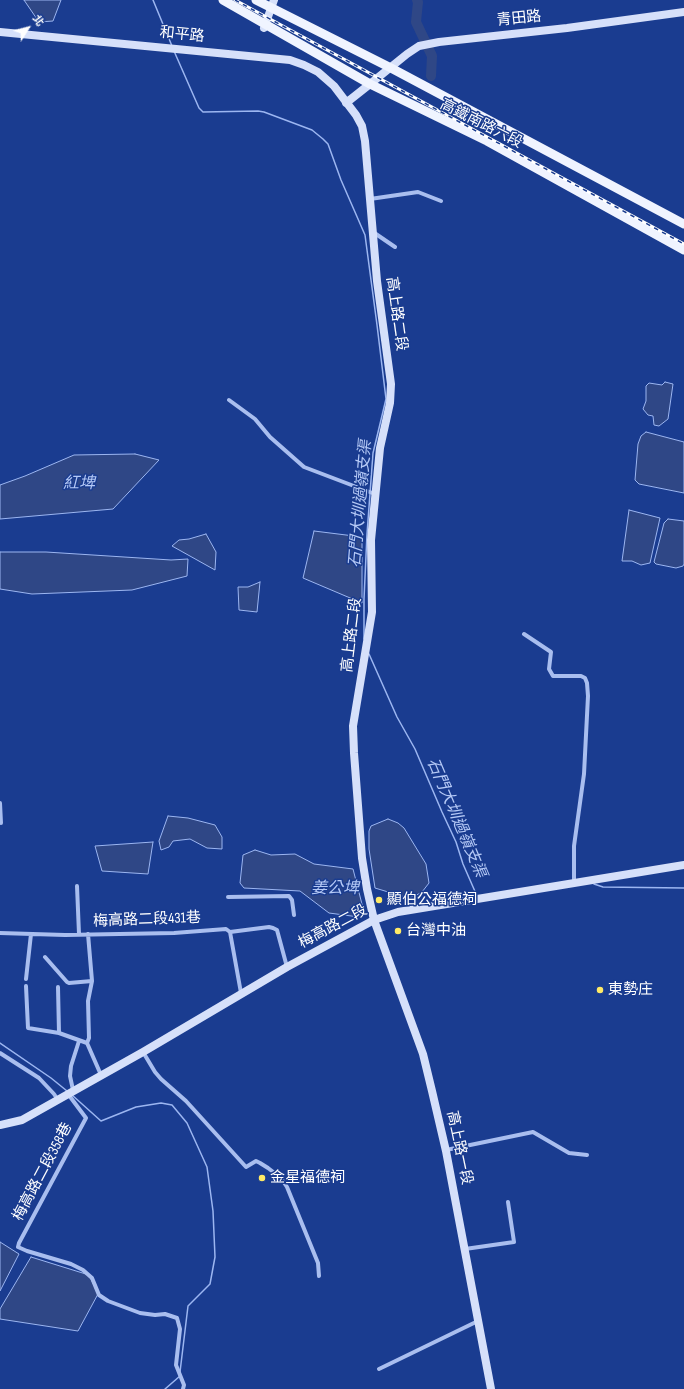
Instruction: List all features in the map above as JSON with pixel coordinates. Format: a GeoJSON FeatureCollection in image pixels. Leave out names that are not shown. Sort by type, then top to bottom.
{"type":"FeatureCollection","features":[{"type":"Feature","properties":{"kind":"main road","name":"高鐵南路六段"},"geometry":{"type":"LineString","coordinates":[[224,0],[265,25],[370,84],[487,141],[684,250]]}},
{"type":"Feature","properties":{"kind":"main road","name":"高鐵南路六段"},"geometry":{"type":"LineString","coordinates":[[256,0],[273,4],[684,224]]}},
{"type":"Feature","properties":{"kind":"street"},"geometry":{"type":"LineString","coordinates":[[265,25],[273,4]]}},
{"type":"Feature","properties":{"kind":"street","name":"青田路"},"geometry":{"type":"LineString","coordinates":[[370,84],[419,46],[684,12]]}},
{"type":"Feature","properties":{"kind":"street","name":"和平路"},"geometry":{"type":"LineString","coordinates":[[0,32],[290,60],[318,72],[334,86],[346,102]]}},
{"type":"Feature","properties":{"kind":"street"},"geometry":{"type":"LineString","coordinates":[[346,102],[370,84]]}},
{"type":"Feature","properties":{"kind":"street","name":"高上路二段"},"geometry":{"type":"LineString","coordinates":[[346,102],[362,126],[365,141],[377,281],[391,384],[390,403],[380,448],[374,494],[371,540],[372,612],[353,726],[362,858],[374,920]]}},
{"type":"Feature","properties":{"kind":"street"},"geometry":{"type":"LineString","coordinates":[[370,199],[418,192],[441,201]]}},
{"type":"Feature","properties":{"kind":"street"},"geometry":{"type":"LineString","coordinates":[[373,232],[395,247]]}},
{"type":"Feature","properties":{"kind":"street"},"geometry":{"type":"LineString","coordinates":[[229,400],[245,410],[255,419],[270,437],[304,467],[374,494]]}},
{"type":"Feature","properties":{"kind":"street"},"geometry":{"type":"LineString","coordinates":[[524,634],[551,652],[550,669],[553,676],[581,676],[585,678],[587,683],[588,696],[584,774],[574,846],[574,880]]}},
{"type":"Feature","properties":{"kind":"street"},"geometry":{"type":"LineString","coordinates":[[0,803],[1,823]]}},
{"type":"Feature","properties":{"kind":"street","name":"梅高路二段"},"geometry":{"type":"LineString","coordinates":[[0,1125],[22,1120],[101,1074],[143,1052],[287,967],[374,920],[398,912],[574,880],[587,881],[684,865]]}},
{"type":"Feature","properties":{"kind":"street"},"geometry":{"type":"LineString","coordinates":[[77,886],[78,934]]}},
{"type":"Feature","properties":{"kind":"street"},"geometry":{"type":"LineString","coordinates":[[228,897],[288,896],[292,900],[294,916]]}},
{"type":"Feature","properties":{"kind":"street","name":"高上路一段"},"geometry":{"type":"LineString","coordinates":[[374,920],[423,1054],[446,1151],[491,1389]]}},
{"type":"Feature","properties":{"kind":"street","name":"梅高路二段431巷"},"geometry":{"type":"LineString","coordinates":[[0,932],[65,935],[174,933],[226,929],[230,932],[269,927],[276,930],[287,967]]}},
{"type":"Feature","properties":{"kind":"street"},"geometry":{"type":"LineString","coordinates":[[230,932],[241,994]]}},
{"type":"Feature","properties":{"kind":"street"},"geometry":{"type":"LineString","coordinates":[[26,979],[31,934]]}},
{"type":"Feature","properties":{"kind":"street"},"geometry":{"type":"LineString","coordinates":[[88,934],[92,981],[88,1001],[89,1038],[87,1043],[101,1074]]}},
{"type":"Feature","properties":{"kind":"street"},"geometry":{"type":"LineString","coordinates":[[45,957],[67,982],[92,981]]}},
{"type":"Feature","properties":{"kind":"street"},"geometry":{"type":"LineString","coordinates":[[26,986],[28,1028],[59,1033],[87,1043]]}},
{"type":"Feature","properties":{"kind":"street"},"geometry":{"type":"LineString","coordinates":[[58,987],[59,1033]]}},
{"type":"Feature","properties":{"kind":"street"},"geometry":{"type":"LineString","coordinates":[[70,1092],[71,1066],[79,1041]]}},
{"type":"Feature","properties":{"kind":"street"},"geometry":{"type":"LineString","coordinates":[[143,1052],[161,1079],[186,1102],[246,1167],[256,1162],[260,1163],[281,1178],[288,1187],[318,1263],[319,1276]]}},
{"type":"Feature","properties":{"kind":"street"},"geometry":{"type":"LineString","coordinates":[[0,1053],[39,1078],[58,1100]]}},
{"type":"Feature","properties":{"kind":"street","name":"梅高路二段358巷"},"geometry":{"type":"LineString","coordinates":[[70,1092],[86,1118],[18,1247],[26,1251],[71,1264],[83,1270],[92,1278],[99,1294],[108,1300],[140,1313],[155,1315],[165,1314],[177,1318],[180,1329],[176,1365],[184,1385],[183,1389]]}},
{"type":"Feature","properties":{"kind":"street"},"geometry":{"type":"LineString","coordinates":[[446,1151],[533,1132],[569,1153],[587,1155]]}},
{"type":"Feature","properties":{"kind":"street"},"geometry":{"type":"LineString","coordinates":[[465,1249],[514,1242],[508,1202]]}},
{"type":"Feature","properties":{"kind":"street"},"geometry":{"type":"LineString","coordinates":[[380,1369],[478,1321]]}},
{"type":"Feature","properties":{"kind":"water"},"geometry":{"type":"Polygon","coordinates":[[[24,0],[61,0],[53,21],[39,22],[24,0]]]}},
{"type":"Feature","properties":{"kind":"water"},"geometry":{"type":"Polygon","coordinates":[[[665,382],[673,384],[668,419],[659,426],[654,425],[653,416],[648,415],[643,409],[646,401],[646,386],[649,383],[662,385],[665,382]]]}},
{"type":"Feature","properties":{"kind":"water"},"geometry":{"type":"Polygon","coordinates":[[[646,432],[684,442],[684,493],[639,484],[635,480],[638,444],[641,436],[646,432]]]}},
{"type":"Feature","properties":{"kind":"water","name":"紅埤"},"geometry":{"type":"Polygon","coordinates":[[[135,454],[159,460],[113,509],[0,519],[0,485],[74,455],[135,454]]]}},
{"type":"Feature","properties":{"kind":"water"},"geometry":{"type":"Polygon","coordinates":[[[629,510],[660,518],[650,563],[641,565],[632,561],[622,561],[629,510]]]}},
{"type":"Feature","properties":{"kind":"water"},"geometry":{"type":"Polygon","coordinates":[[[668,519],[684,521],[684,564],[683,566],[676,568],[656,564],[654,562],[664,523],[668,519]]]}},
{"type":"Feature","properties":{"kind":"water"},"geometry":{"type":"Polygon","coordinates":[[[314,531],[362,537],[362,603],[303,578],[314,531]]]}},
{"type":"Feature","properties":{"kind":"water"},"geometry":{"type":"Polygon","coordinates":[[[206,534],[216,552],[215,570],[172,546],[179,540],[206,534]]]}},
{"type":"Feature","properties":{"kind":"water"},"geometry":{"type":"Polygon","coordinates":[[[0,552],[46,552],[171,560],[188,559],[187,576],[132,590],[32,594],[0,589],[0,552]]]}},
{"type":"Feature","properties":{"kind":"water"},"geometry":{"type":"Polygon","coordinates":[[[260,582],[257,612],[239,610],[238,587],[248,587],[260,582]]]}},
{"type":"Feature","properties":{"kind":"water"},"geometry":{"type":"Polygon","coordinates":[[[168,816],[188,818],[215,825],[222,837],[222,849],[207,848],[190,839],[173,841],[169,847],[161,850],[159,841],[168,816]]]}},
{"type":"Feature","properties":{"kind":"water","name":"姜公埤"},"geometry":{"type":"Polygon","coordinates":[[[388,819],[398,823],[404,828],[426,864],[429,883],[422,892],[415,896],[408,898],[375,888],[369,849],[369,831],[371,826],[388,819]]]}},
{"type":"Feature","properties":{"kind":"water"},"geometry":{"type":"Polygon","coordinates":[[[153,842],[148,874],[102,871],[95,846],[153,842]]]}},
{"type":"Feature","properties":{"kind":"water","name":"姜公埤"},"geometry":{"type":"Polygon","coordinates":[[[255,850],[271,855],[295,854],[314,864],[353,869],[364,912],[359,917],[329,913],[300,891],[244,888],[240,883],[243,855],[255,850]]]}},
{"type":"Feature","properties":{"kind":"water"},"geometry":{"type":"Polygon","coordinates":[[[0,1242],[19,1254],[0,1291],[0,1242]]]}},
{"type":"Feature","properties":{"kind":"water"},"geometry":{"type":"Polygon","coordinates":[[[31,1257],[89,1275],[98,1294],[78,1331],[0,1319],[0,1309],[31,1257]]]}},
{"type":"Feature","properties":{"kind":"waterway","name":"石門大圳過嶺支渠"},"geometry":{"type":"LineString","coordinates":[[153,0],[172,46]]}},
{"type":"Feature","properties":{"kind":"waterway"},"geometry":{"type":"LineString","coordinates":[[417,0],[416,22],[432,56],[431,76]]}},
{"type":"Feature","properties":{"kind":"waterway","name":"石門大圳過嶺支渠"},"geometry":{"type":"LineString","coordinates":[[174,51],[199,108],[203,112],[264,112],[312,130],[323,139],[328,144],[341,180],[365,235],[386,399],[373,453],[367,534],[364,639]]}},
{"type":"Feature","properties":{"kind":"waterway","name":"石門大圳過嶺支渠"},"geometry":{"type":"LineString","coordinates":[[369,654],[397,717],[415,749],[456,842],[463,864],[477,896]]}},
{"type":"Feature","properties":{"kind":"waterway","name":"石門大圳過嶺支渠"},"geometry":{"type":"LineString","coordinates":[[594,884],[603,887],[684,888]]}},
{"type":"Feature","properties":{"kind":"waterway"},"geometry":{"type":"LineString","coordinates":[[0,1043],[51,1078],[67,1091]]}},
{"type":"Feature","properties":{"kind":"waterway"},"geometry":{"type":"LineString","coordinates":[[72,1095],[101,1121],[136,1107],[161,1103],[172,1105],[187,1123],[207,1167],[213,1211],[215,1257],[210,1284],[188,1306],[180,1372]]}},
{"type":"Feature","properties":{"kind":"waterway"},"geometry":{"type":"LineString","coordinates":[[165,1389],[180,1376]]}},
{"type":"Feature","properties":{"kind":"railway"},"geometry":{"type":"LineString","coordinates":[[235,0],[684,244]]}},
{"type":"Feature","properties":{"kind":"place","name":"顯伯公福德祠"},"geometry":{"type":"Point","coordinates":[379,900]}},
{"type":"Feature","properties":{"kind":"place","name":"台灣中油"},"geometry":{"type":"Point","coordinates":[398,931]}},
{"type":"Feature","properties":{"kind":"place","name":"東勢庄"},"geometry":{"type":"Point","coordinates":[600,990]}},
{"type":"Feature","properties":{"kind":"place","name":"金星福德祠"},"geometry":{"type":"Point","coordinates":[262,1178]}}]}
